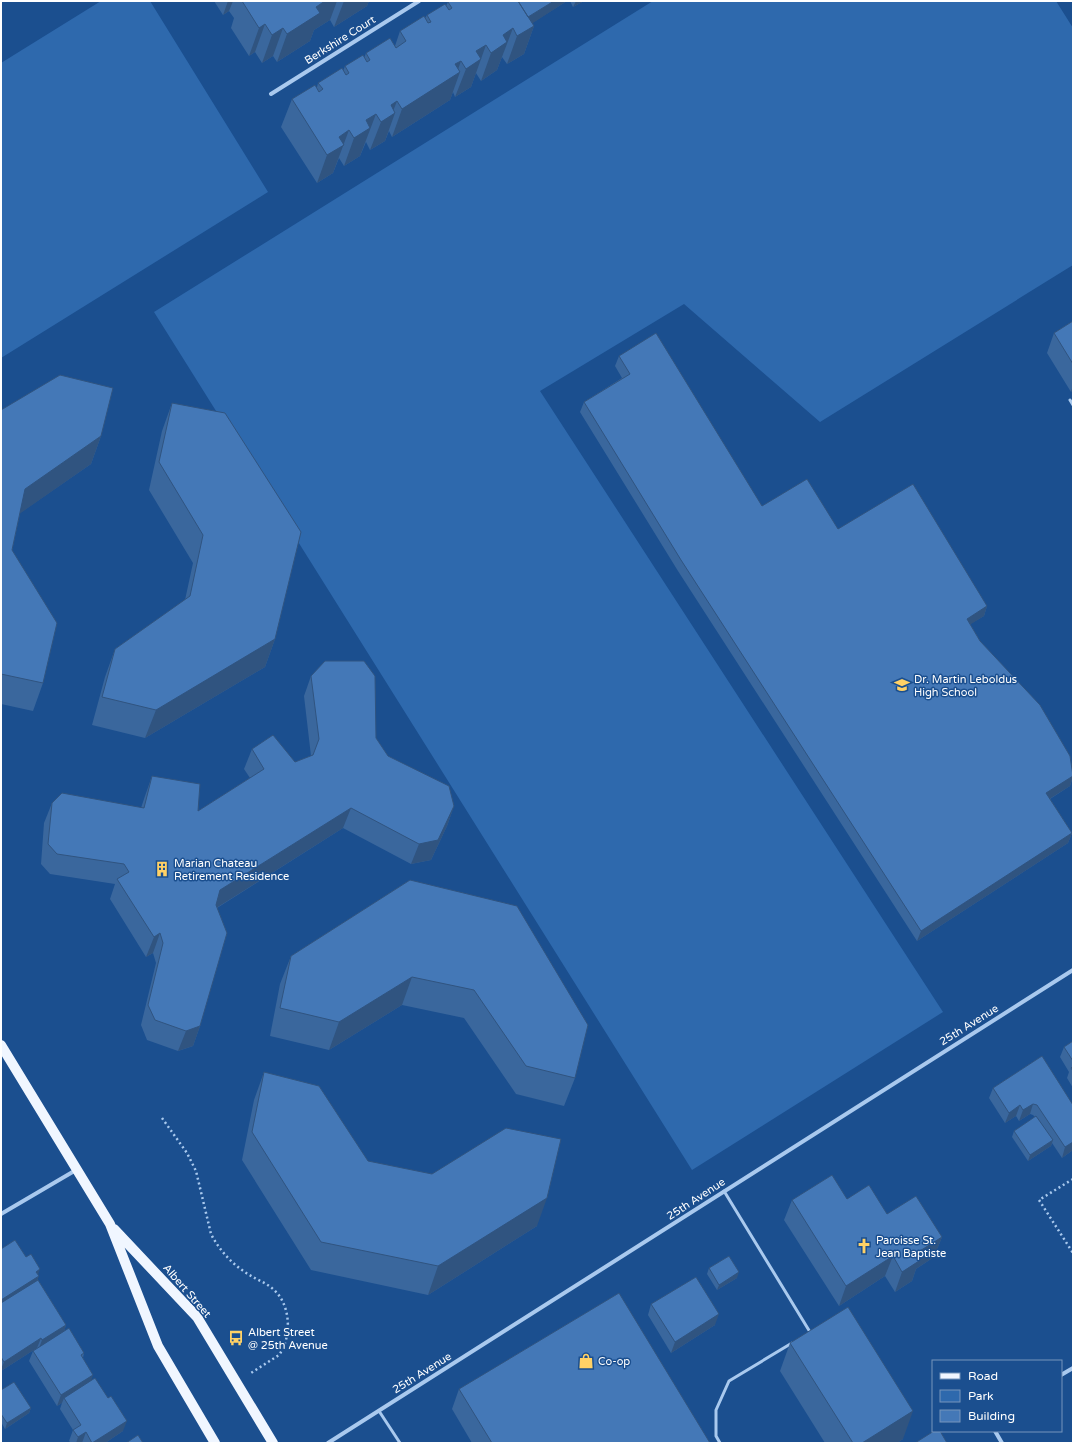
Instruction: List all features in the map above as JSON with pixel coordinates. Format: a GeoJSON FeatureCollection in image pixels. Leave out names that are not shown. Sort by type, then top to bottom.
{"type":"FeatureCollection","features":[{"type":"Feature","properties":{"kind":"main road","name":"Albert Street"},"geometry":{"type":"LineString","coordinates":[[1,1044],[110,1224],[158,1346],[215,1443]]}},
{"type":"Feature","properties":{"kind":"main road","name":"Albert Street"},"geometry":{"type":"LineString","coordinates":[[110,1224],[197,1317],[273,1443]]}},
{"type":"Feature","properties":{"kind":"street","name":"Berkshire Court"},"geometry":{"type":"LineString","coordinates":[[271,94],[419,1]]}},
{"type":"Feature","properties":{"kind":"street","name":"25th Avenue"},"geometry":{"type":"LineString","coordinates":[[328,1443],[1073,970]]}},
{"type":"Feature","properties":{"kind":"street"},"geometry":{"type":"LineString","coordinates":[[1,1214],[77,1170]]}},
{"type":"Feature","properties":{"kind":"street"},"geometry":{"type":"LineString","coordinates":[[1062,1374],[1073,1368]]}},
{"type":"Feature","properties":{"kind":"street"},"geometry":{"type":"LineString","coordinates":[[996,1432],[1002,1443]]}},
{"type":"Feature","properties":{"kind":"lane"},"geometry":{"type":"LineString","coordinates":[[1070,400],[1073,405]]}},
{"type":"Feature","properties":{"kind":"lane"},"geometry":{"type":"LineString","coordinates":[[724,1191],[810,1332],[804,1336]]}},
{"type":"Feature","properties":{"kind":"lane"},"geometry":{"type":"LineString","coordinates":[[720,1443],[716,1436],[716,1410],[729,1381],[797,1340]]}},
{"type":"Feature","properties":{"kind":"lane"},"geometry":{"type":"LineString","coordinates":[[379,1411],[400,1443]]}},
{"type":"Feature","properties":{"kind":"path"},"geometry":{"type":"LineString","coordinates":[[162,1118],[187,1153],[196,1171],[211,1234],[220,1250],[252,1277],[274,1289],[284,1303],[288,1319],[288,1330],[282,1351],[279,1355],[236,1382]]}},
{"type":"Feature","properties":{"kind":"path"},"geometry":{"type":"LineString","coordinates":[[1073,1179],[1039,1200],[1073,1253]]}},
{"type":"Feature","properties":{"kind":"green space"},"geometry":{"type":"Polygon","coordinates":[[[101,1],[150,1],[268,192],[1,358],[1,63],[101,1]]]}},
{"type":"Feature","properties":{"kind":"green space"},"geometry":{"type":"Polygon","coordinates":[[[653,1],[1056,1],[1073,28],[1073,265],[820,422],[684,304],[540,391],[943,1012],[692,1170],[154,312],[653,1]]]}},
{"type":"Feature","properties":{"kind":"building"},"geometry":{"type":"Polygon","coordinates":[[[242,1],[325,1],[316,7],[320,13],[287,34],[283,28],[272,35],[265,24],[259,28],[242,1]]]}},
{"type":"Feature","properties":{"kind":"building"},"geometry":{"type":"Polygon","coordinates":[[[518,1],[534,26],[517,36],[513,28],[503,35],[507,42],[491,53],[486,45],[476,51],[481,59],[466,69],[461,61],[455,64],[460,72],[402,109],[397,101],[391,105],[395,113],[381,122],[376,114],[366,120],[370,128],[354,138],[349,130],[339,137],[344,145],[327,155],[292,99],[315,85],[319,92],[323,89],[318,83],[342,68],[346,75],[349,73],[345,66],[363,55],[367,62],[370,60],[366,53],[390,38],[396,48],[406,41],[400,31],[424,16],[428,23],[431,22],[427,15],[445,4],[449,10],[452,8],[448,2],[518,1]]]}},
{"type":"Feature","properties":{"kind":"building"},"geometry":{"type":"Polygon","coordinates":[[[518,1],[554,1],[528,17],[518,1]]]}},
{"type":"Feature","properties":{"kind":"building"},"geometry":{"type":"Polygon","coordinates":[[[1073,321],[1073,364],[1054,333],[1073,321]]]}},
{"type":"Feature","properties":{"kind":"building","name":"Dr. Martin Leboldus High School"},"geometry":{"type":"Polygon","coordinates":[[[656,333],[762,506],[807,479],[838,529],[913,484],[987,606],[967,619],[980,641],[1040,705],[1070,756],[1073,776],[1046,793],[1072,833],[921,931],[681,560],[584,402],[630,374],[619,356],[656,333]]]}},
{"type":"Feature","properties":{"kind":"building"},"geometry":{"type":"Polygon","coordinates":[[[60,375],[113,388],[101,436],[25,489],[12,550],[57,623],[43,683],[1,674],[1,410],[60,375]]]}},
{"type":"Feature","properties":{"kind":"building"},"geometry":{"type":"Polygon","coordinates":[[[172,403],[225,413],[301,532],[275,639],[156,710],[102,697],[115,649],[190,596],[203,535],[159,462],[172,403]]]}},
{"type":"Feature","properties":{"kind":"building","name":"Marian Chateau Retirement Residence"},"geometry":{"type":"Polygon","coordinates":[[[325,661],[364,661],[375,676],[376,738],[388,756],[449,786],[454,806],[438,840],[419,844],[351,808],[220,890],[216,905],[227,933],[200,1026],[186,1031],[155,1020],[148,1005],[163,943],[160,933],[154,937],[117,879],[129,872],[124,864],[57,854],[48,844],[52,803],[62,793],[144,808],[152,776],[200,784],[198,811],[264,769],[252,749],[273,735],[295,762],[313,755],[319,739],[311,676],[325,661]]]}},
{"type":"Feature","properties":{"kind":"building"},"geometry":{"type":"Polygon","coordinates":[[[410,880],[517,906],[588,1025],[575,1078],[526,1066],[474,990],[412,977],[339,1022],[280,1008],[291,956],[410,880]]]}},
{"type":"Feature","properties":{"kind":"building"},"geometry":{"type":"Polygon","coordinates":[[[1073,1041],[1073,1061],[1064,1047],[1073,1041]]]}},
{"type":"Feature","properties":{"kind":"building"},"geometry":{"type":"Polygon","coordinates":[[[1042,1056],[1073,1105],[1073,1142],[1065,1147],[1037,1105],[1033,1104],[1023,1110],[1020,1105],[1009,1113],[993,1088],[1042,1056]]]}},
{"type":"Feature","properties":{"kind":"building"},"geometry":{"type":"Polygon","coordinates":[[[264,1072],[319,1086],[368,1161],[432,1174],[506,1128],[561,1139],[547,1198],[438,1266],[321,1242],[252,1132],[264,1072]]]}},
{"type":"Feature","properties":{"kind":"building"},"geometry":{"type":"Polygon","coordinates":[[[1036,1116],[1053,1140],[1030,1155],[1014,1131],[1036,1116]]]}},
{"type":"Feature","properties":{"kind":"building","name":"Paroisse St. Jean Baptiste"},"geometry":{"type":"Polygon","coordinates":[[[832,1175],[847,1199],[869,1185],[887,1214],[916,1196],[942,1237],[915,1254],[919,1261],[902,1272],[893,1256],[846,1286],[792,1200],[832,1175]]]}},
{"type":"Feature","properties":{"kind":"building"},"geometry":{"type":"Polygon","coordinates":[[[15,1240],[26,1257],[31,1254],[40,1269],[36,1272],[39,1276],[1,1300],[1,1249],[15,1240]]]}},
{"type":"Feature","properties":{"kind":"building"},"geometry":{"type":"Polygon","coordinates":[[[729,1256],[739,1272],[719,1285],[709,1268],[729,1256]]]}},
{"type":"Feature","properties":{"kind":"building"},"geometry":{"type":"Polygon","coordinates":[[[696,1277],[719,1314],[675,1342],[651,1304],[696,1277]]]}},
{"type":"Feature","properties":{"kind":"building"},"geometry":{"type":"Polygon","coordinates":[[[38,1280],[66,1325],[42,1340],[41,1338],[4,1362],[1,1357],[1,1303],[38,1280]]]}},
{"type":"Feature","properties":{"kind":"building","name":"Co-op"},"geometry":{"type":"Polygon","coordinates":[[[619,1293],[710,1443],[492,1443],[459,1389],[619,1293]]]}},
{"type":"Feature","properties":{"kind":"building"},"geometry":{"type":"Polygon","coordinates":[[[848,1307],[913,1411],[862,1443],[853,1443],[790,1343],[848,1307]]]}},
{"type":"Feature","properties":{"kind":"building"},"geometry":{"type":"Polygon","coordinates":[[[69,1328],[84,1353],[81,1355],[93,1375],[61,1395],[33,1351],[69,1328]]]}},
{"type":"Feature","properties":{"kind":"building"},"geometry":{"type":"Polygon","coordinates":[[[95,1378],[108,1398],[111,1396],[127,1421],[92,1443],[86,1432],[78,1437],[73,1430],[81,1425],[64,1398],[95,1378]]]}},
{"type":"Feature","properties":{"kind":"building"},"geometry":{"type":"Polygon","coordinates":[[[14,1382],[31,1408],[7,1423],[1,1414],[1,1390],[14,1382]]]}},
{"type":"Feature","properties":{"kind":"building"},"geometry":{"type":"Polygon","coordinates":[[[932,1432],[941,1432],[947,1443],[915,1443],[932,1432]]]}},
{"type":"Feature","properties":{"kind":"building"},"geometry":{"type":"Polygon","coordinates":[[[138,1435],[143,1443],[126,1443],[138,1435]]]}},
{"type":"Feature","properties":{"kind":"place","name":"Dr. Martin Leboldus High School"},"geometry":{"type":"Point","coordinates":[902,685]}},
{"type":"Feature","properties":{"kind":"place","name":"Marian Chateau Retirement Residence"},"geometry":{"type":"Point","coordinates":[162,869]}},
{"type":"Feature","properties":{"kind":"place","name":"Paroisse St. Jean Baptiste"},"geometry":{"type":"Point","coordinates":[864,1246]}},
{"type":"Feature","properties":{"kind":"place","name":"Albert Street @ 25th Avenue"},"geometry":{"type":"Point","coordinates":[236,1338]}},
{"type":"Feature","properties":{"kind":"place","name":"Co-op"},"geometry":{"type":"Point","coordinates":[586,1361]}}]}
